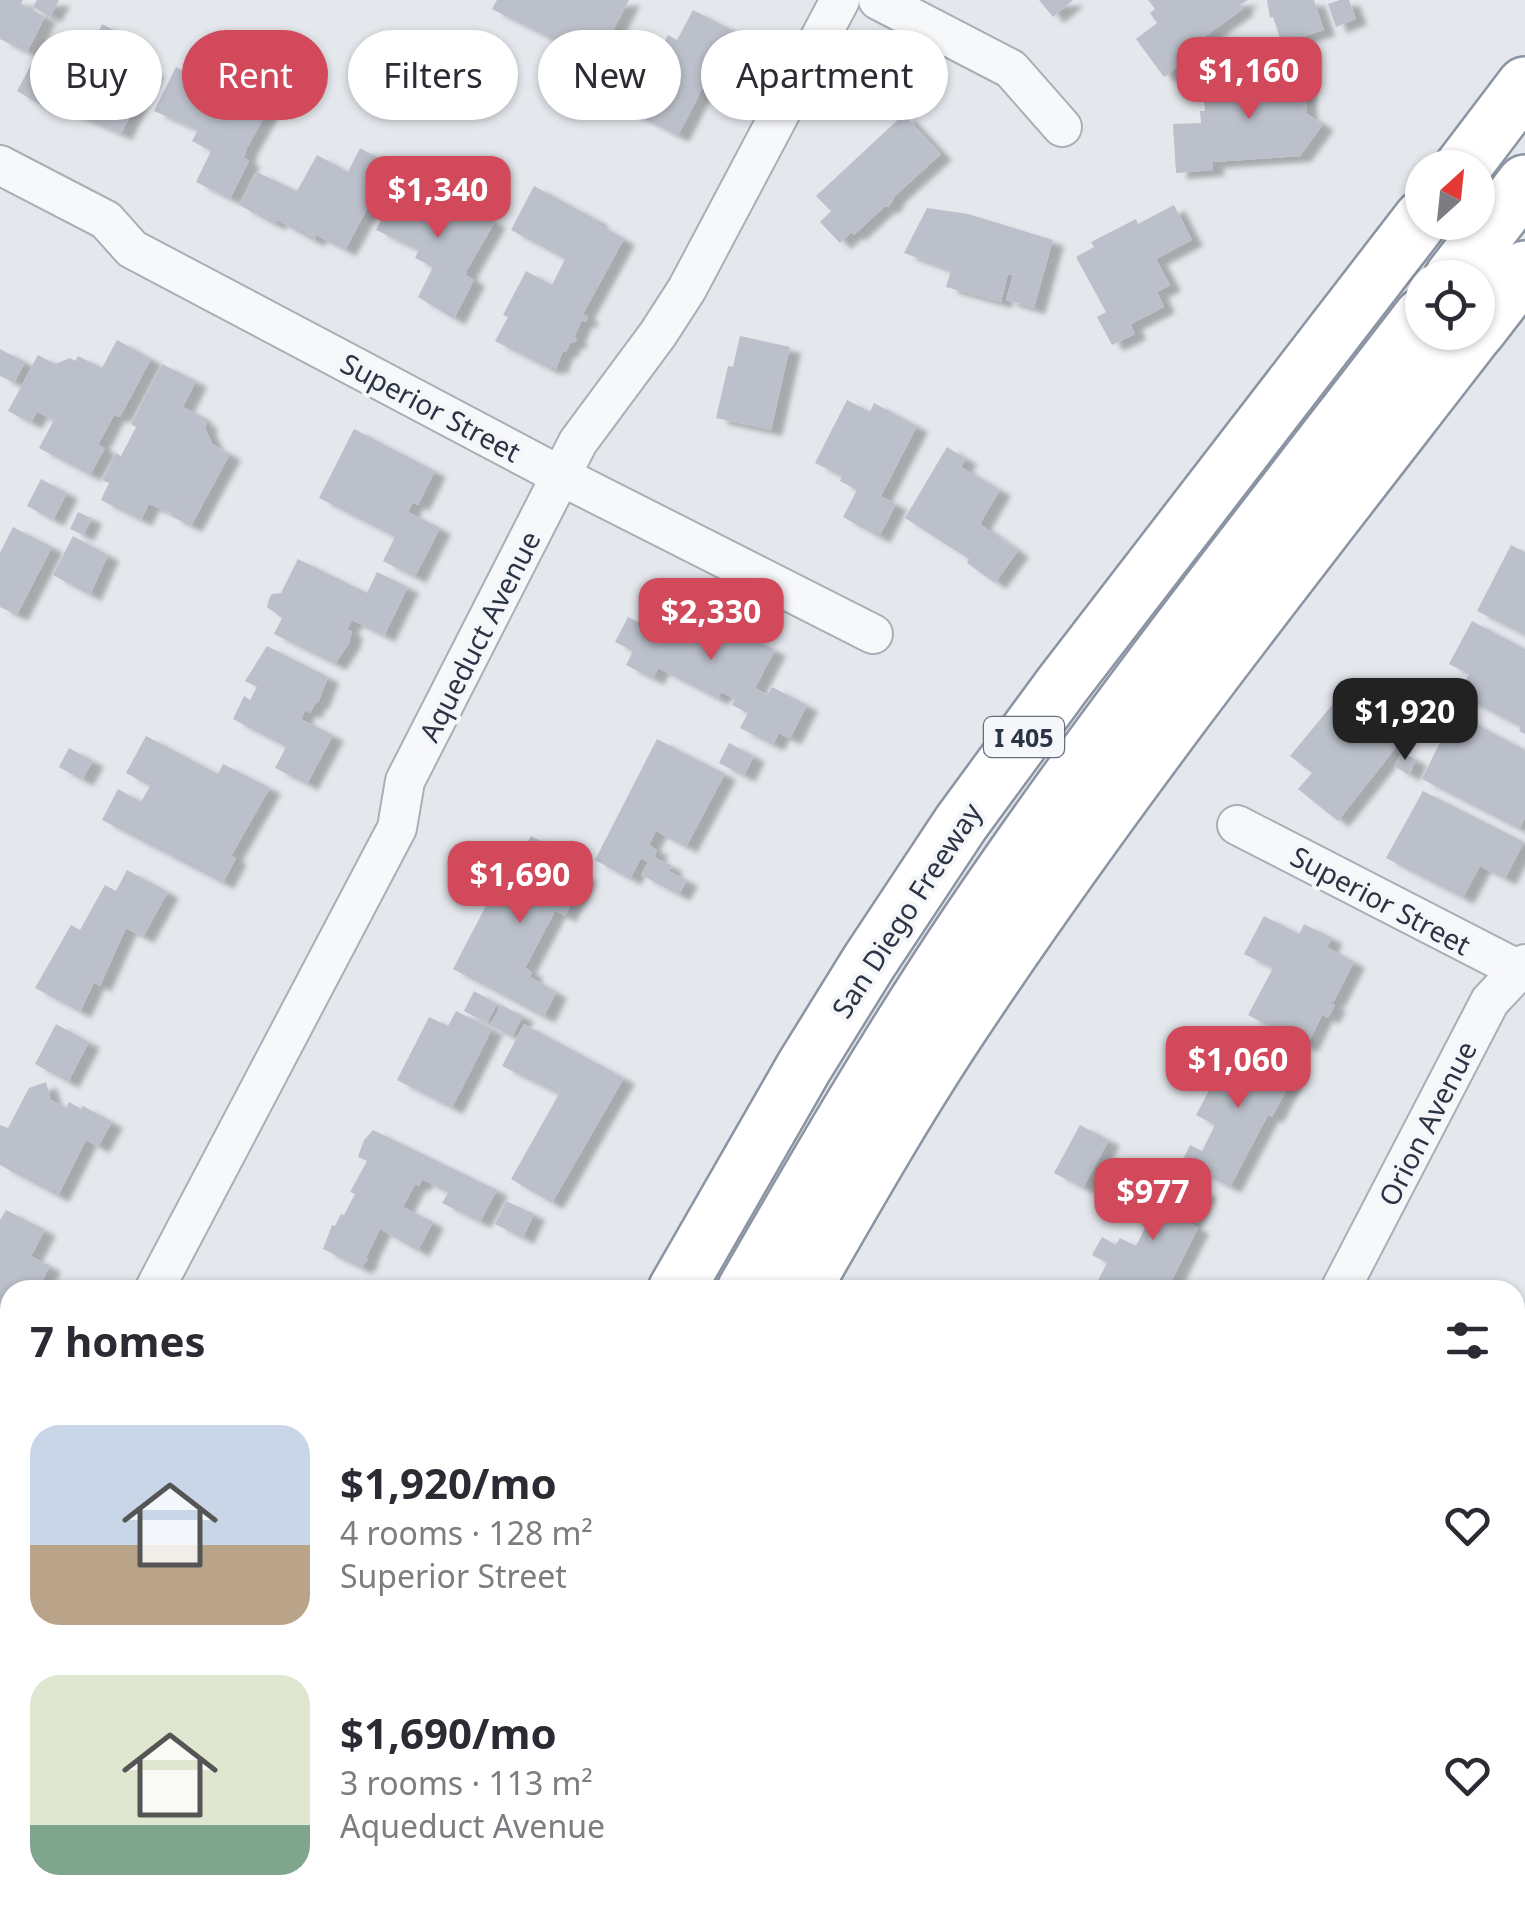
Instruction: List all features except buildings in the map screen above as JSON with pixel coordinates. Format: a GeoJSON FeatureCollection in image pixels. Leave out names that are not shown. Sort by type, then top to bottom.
{"type":"FeatureCollection","features":[{"type":"Feature","properties":{"kind":"highway"},"geometry":{"type":"LineString","coordinates":[[1476,150],[1525,86]]}},
{"type":"Feature","properties":{"kind":"highway"},"geometry":{"type":"LineString","coordinates":[[1495,185],[1525,146]]}},
{"type":"Feature","properties":{"kind":"highway"},"geometry":{"type":"LineString","coordinates":[[1466,260],[1525,183]]}},
{"type":"Feature","properties":{"kind":"highway","name":"San Diego Freeway"},"geometry":{"type":"LineString","coordinates":[[682,1280],[804,1067],[961,824],[1063,684],[1405,240]]}},
{"type":"Feature","properties":{"kind":"highway"},"geometry":{"type":"LineString","coordinates":[[1495,308],[1525,269]]}},
{"type":"Feature","properties":{"kind":"highway"},"geometry":{"type":"LineString","coordinates":[[721,1280],[785,1164],[956,894],[1066,737],[1405,301]]}},
{"type":"Feature","properties":{"kind":"highway"},"geometry":{"type":"LineString","coordinates":[[751,1280],[854,1101],[970,921],[1120,711],[1405,338]]}},
{"type":"Feature","properties":{"kind":"highway"},"geometry":{"type":"LineString","coordinates":[[808,1280],[964,1020],[1102,821],[1462,350]]}},
{"type":"Feature","properties":{"kind":"street","name":"Aqueduct Avenue"},"geometry":{"type":"LineString","coordinates":[[159,1280],[397,828],[405,781],[578,442],[687,289],[840,0]]}},
{"type":"Feature","properties":{"kind":"street"},"geometry":{"type":"LineString","coordinates":[[878,0],[1011,69],[1062,127]]}},
{"type":"Feature","properties":{"kind":"street","name":"Superior Street"},"geometry":{"type":"LineString","coordinates":[[0,164],[106,220],[132,250],[561,476],[873,634]]}},
{"type":"Feature","properties":{"kind":"street","name":"Superior Street"},"geometry":{"type":"LineString","coordinates":[[1237,824],[1523,969]]}},
{"type":"Feature","properties":{"kind":"street","name":"Orion Avenue"},"geometry":{"type":"LineString","coordinates":[[1345,1280],[1490,1001],[1523,969]]}}]}
